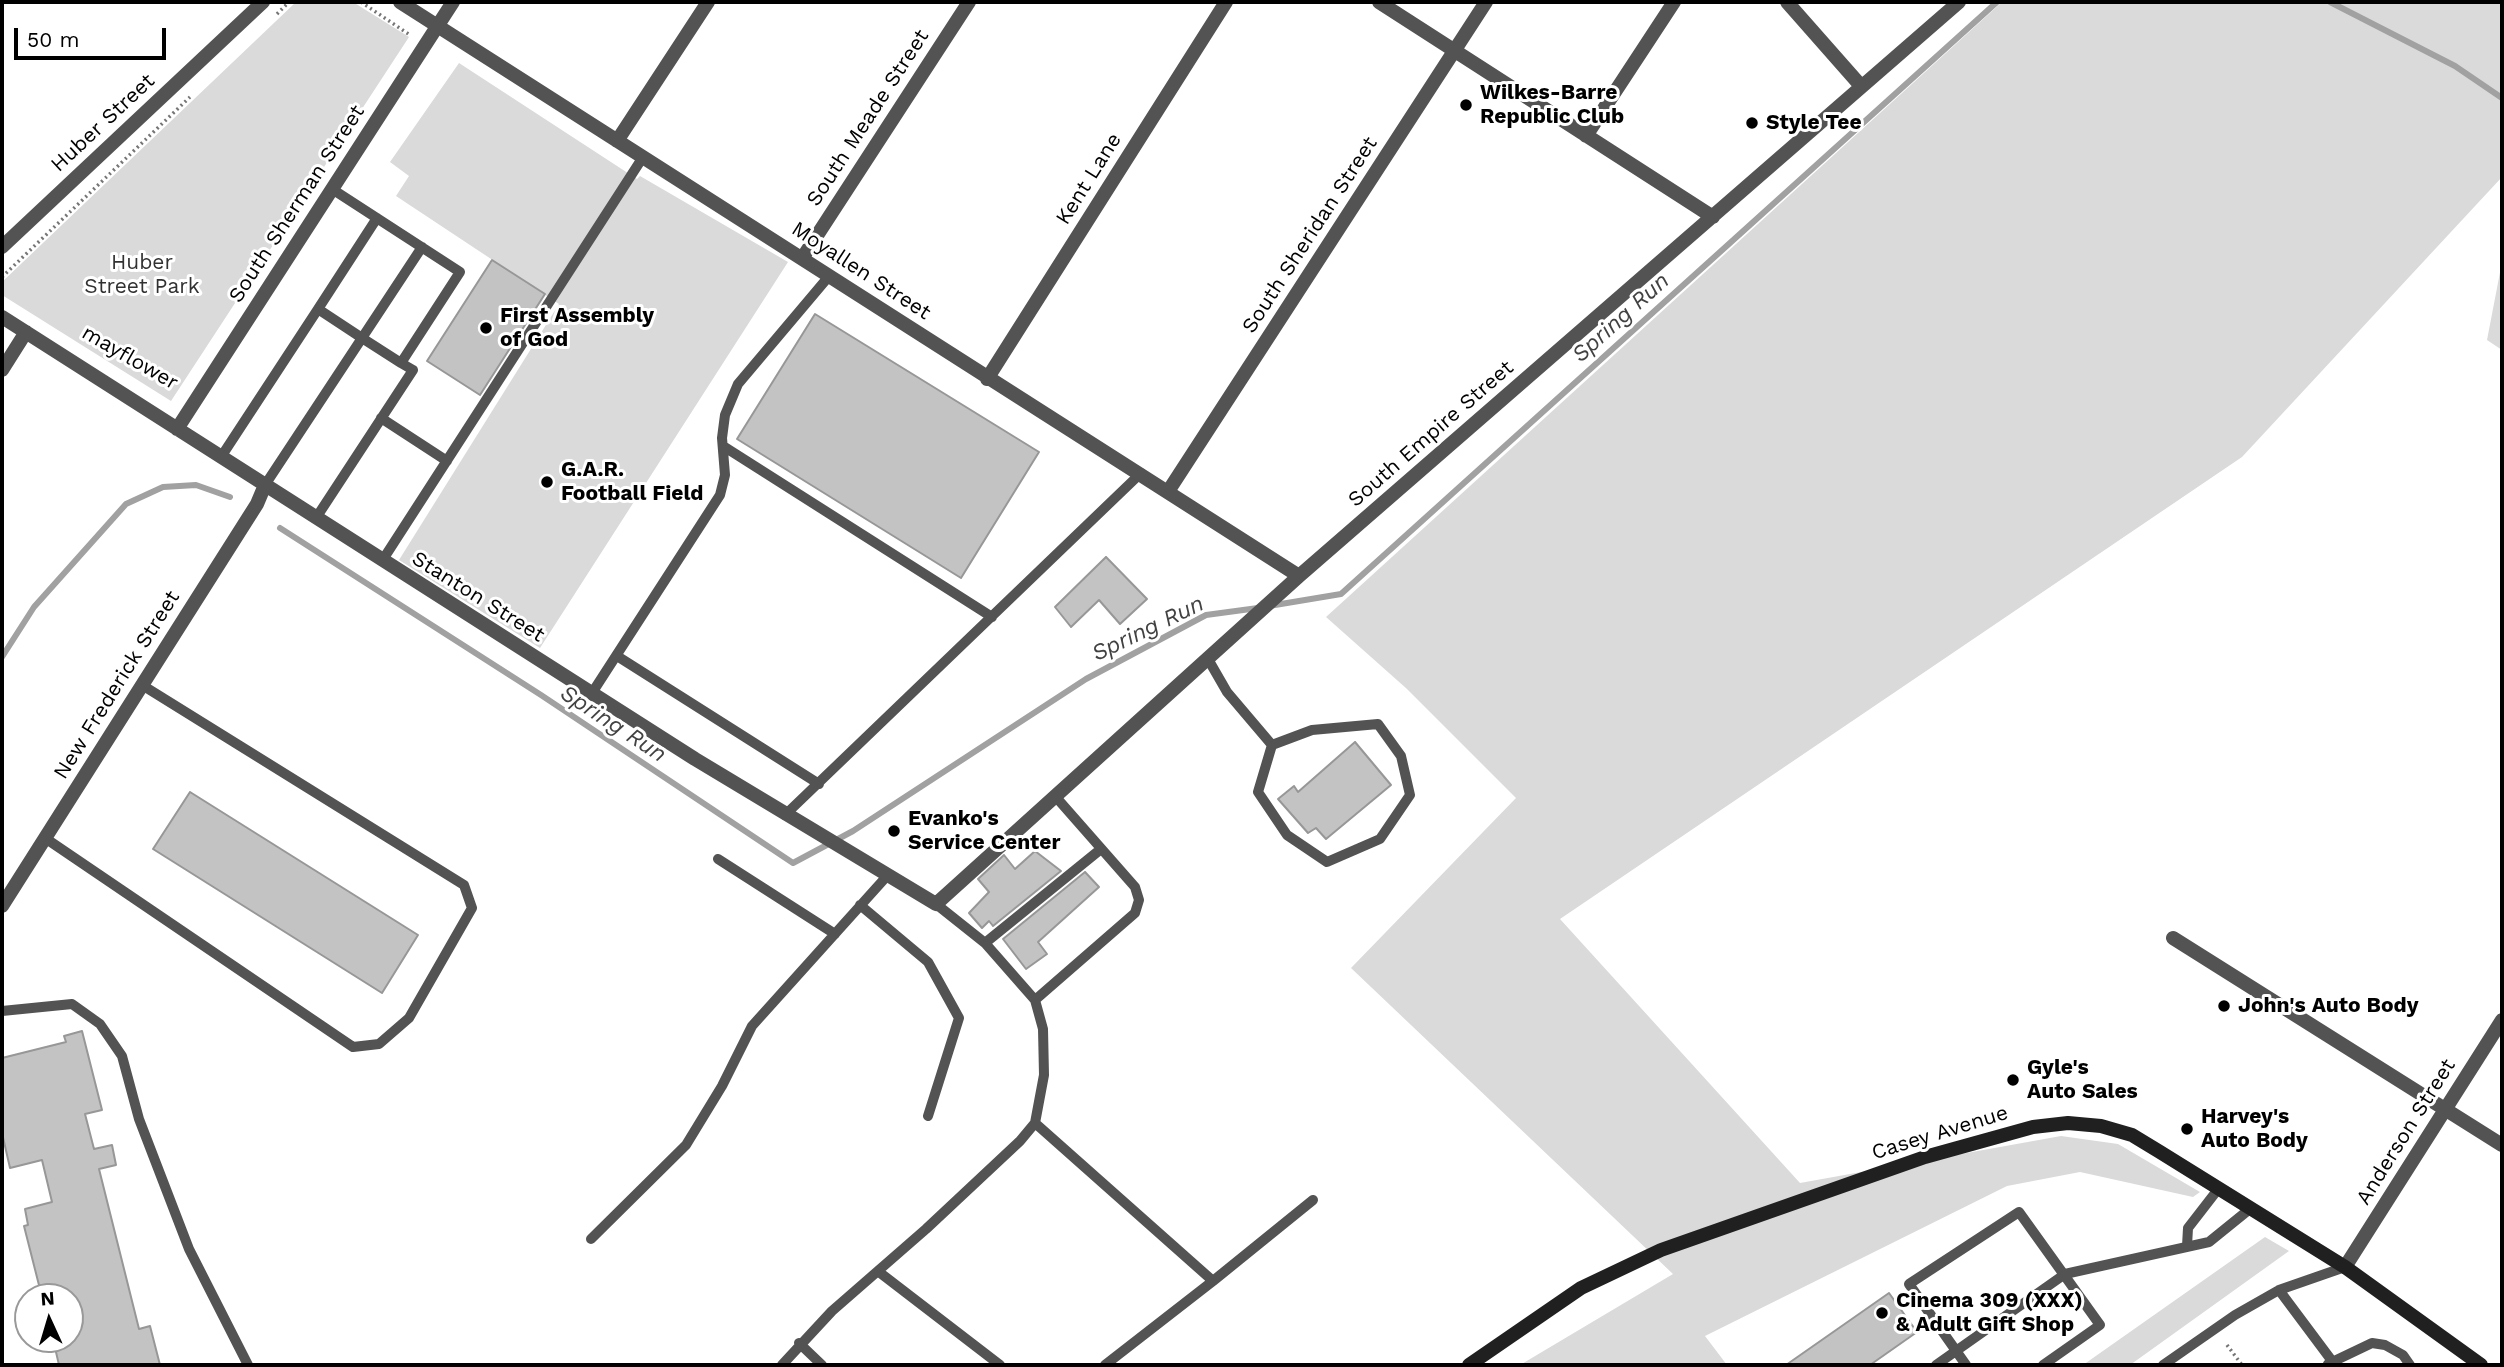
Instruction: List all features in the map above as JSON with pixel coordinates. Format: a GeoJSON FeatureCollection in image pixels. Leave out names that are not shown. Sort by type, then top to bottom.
{"type":"FeatureCollection","features":[{"type":"Feature","properties":{"kind":"street","name":"Huber Street"},"geometry":{"type":"LineString","coordinates":[[2,247],[263,2]]}},
{"type":"Feature","properties":{"kind":"street","name":"Moyallen Street"},"geometry":{"type":"LineString","coordinates":[[400,2],[803,257],[988,379],[1169,490],[1299,576]]}},
{"type":"Feature","properties":{"kind":"street","name":"South Sherman Street"},"geometry":{"type":"LineString","coordinates":[[177,429],[453,2]]}},
{"type":"Feature","properties":{"kind":"street"},"geometry":{"type":"LineString","coordinates":[[617,141],[708,2]]}},
{"type":"Feature","properties":{"kind":"street","name":"South Meade Street"},"geometry":{"type":"LineString","coordinates":[[803,257],[969,2]]}},
{"type":"Feature","properties":{"kind":"street","name":"Kent Lane"},"geometry":{"type":"LineString","coordinates":[[988,379],[1226,2]]}},
{"type":"Feature","properties":{"kind":"street"},"geometry":{"type":"LineString","coordinates":[[1379,2],[1713,217]]}},
{"type":"Feature","properties":{"kind":"street","name":"South Sheridan Street"},"geometry":{"type":"LineString","coordinates":[[1169,490],[1486,2]]}},
{"type":"Feature","properties":{"kind":"street"},"geometry":{"type":"LineString","coordinates":[[1586,136],[1674,2]]}},
{"type":"Feature","properties":{"kind":"street"},"geometry":{"type":"LineString","coordinates":[[1787,2],[1861,86]]}},
{"type":"Feature","properties":{"kind":"street","name":"South Empire Street"},"geometry":{"type":"LineString","coordinates":[[936,904],[1299,576],[1959,2]]}},
{"type":"Feature","properties":{"kind":"street","name":"Stanton Street"},"geometry":{"type":"LineString","coordinates":[[2,317],[785,815],[936,904]]}},
{"type":"Feature","properties":{"kind":"street"},"geometry":{"type":"LineString","coordinates":[[2,370],[26,332]]}},
{"type":"Feature","properties":{"kind":"street","name":"New Frederick Street"},"geometry":{"type":"LineString","coordinates":[[2,906],[265,485]]}},
{"type":"Feature","properties":{"kind":"street"},"geometry":{"type":"LineString","coordinates":[[2173,938],[2502,1145]]}},
{"type":"Feature","properties":{"kind":"street","name":"Anderson Street"},"geometry":{"type":"LineString","coordinates":[[2345,1267],[2502,1020]]}},
{"type":"Feature","properties":{"kind":"street","name":"Casey Avenue"},"geometry":{"type":"LineString","coordinates":[[1469,1365],[1581,1288],[1661,1250],[1925,1157],[2033,1126],[2068,1124],[2101,1126],[2132,1135],[2345,1267],[2481,1365]]}},
{"type":"Feature","properties":{"kind":"lane"},"geometry":{"type":"LineString","coordinates":[[382,561],[643,157]]}},
{"type":"Feature","properties":{"kind":"lane"},"geometry":{"type":"LineString","coordinates":[[332,189],[460,272],[401,363]]}},
{"type":"Feature","properties":{"kind":"lane"},"geometry":{"type":"LineString","coordinates":[[221,457],[377,218]]}},
{"type":"Feature","properties":{"kind":"lane"},"geometry":{"type":"LineString","coordinates":[[265,485],[422,247]]}},
{"type":"Feature","properties":{"kind":"lane"},"geometry":{"type":"LineString","coordinates":[[592,693],[720,495],[725,475],[725,415],[738,384],[830,275]]}},
{"type":"Feature","properties":{"kind":"lane"},"geometry":{"type":"LineString","coordinates":[[316,518],[413,370],[318,309]]}},
{"type":"Feature","properties":{"kind":"lane"},"geometry":{"type":"LineString","coordinates":[[382,418],[447,461]]}},
{"type":"Feature","properties":{"kind":"lane"},"geometry":{"type":"LineString","coordinates":[[723,446],[992,617]]}},
{"type":"Feature","properties":{"kind":"lane"},"geometry":{"type":"LineString","coordinates":[[785,815],[1141,473]]}},
{"type":"Feature","properties":{"kind":"lane"},"geometry":{"type":"LineString","coordinates":[[617,656],[819,783]]}},
{"type":"Feature","properties":{"kind":"lane"},"geometry":{"type":"LineString","coordinates":[[1208,659],[1227,692],[1272,745]]}},
{"type":"Feature","properties":{"kind":"lane"},"geometry":{"type":"LineString","coordinates":[[45,838],[353,1047],[379,1044],[409,1018],[472,908],[464,885],[142,685]]}},
{"type":"Feature","properties":{"kind":"lane"},"geometry":{"type":"LineString","coordinates":[[1378,723],[1401,756],[1410,795],[1380,839],[1327,862],[1287,835],[1258,792],[1272,745],[1312,730],[1378,723]]}},
{"type":"Feature","properties":{"kind":"lane"},"geometry":{"type":"LineString","coordinates":[[1035,1000],[1135,913],[1139,900],[1135,887],[1055,796]]}},
{"type":"Feature","properties":{"kind":"lane"},"geometry":{"type":"LineString","coordinates":[[985,943],[1101,849]]}},
{"type":"Feature","properties":{"kind":"lane"},"geometry":{"type":"LineString","coordinates":[[718,859],[835,934]]}},
{"type":"Feature","properties":{"kind":"lane"},"geometry":{"type":"LineString","coordinates":[[591,1239],[686,1145],[722,1086],[752,1026],[887,876]]}},
{"type":"Feature","properties":{"kind":"lane"},"geometry":{"type":"LineString","coordinates":[[782,1365],[799,1343],[1020,1141],[1035,1123],[1044,1075],[1043,1029],[1035,1000],[985,943],[936,904]]}},
{"type":"Feature","properties":{"kind":"lane"},"geometry":{"type":"LineString","coordinates":[[860,905],[928,962],[959,1018],[928,1116]]}},
{"type":"Feature","properties":{"kind":"lane"},"geometry":{"type":"LineString","coordinates":[[2,1011],[72,1004],[100,1024],[122,1056],[139,1119],[189,1249],[248,1365]]}},
{"type":"Feature","properties":{"kind":"lane"},"geometry":{"type":"LineString","coordinates":[[1035,1123],[1213,1281]]}},
{"type":"Feature","properties":{"kind":"lane"},"geometry":{"type":"LineString","coordinates":[[2187,1246],[2188,1228],[2220,1188]]}},
{"type":"Feature","properties":{"kind":"lane"},"geometry":{"type":"LineString","coordinates":[[1105,1365],[1313,1200]]}},
{"type":"Feature","properties":{"kind":"lane"},"geometry":{"type":"LineString","coordinates":[[1936,1365],[2065,1274],[2210,1242],[2251,1208]]}},
{"type":"Feature","properties":{"kind":"lane"},"geometry":{"type":"LineString","coordinates":[[1966,1365],[1909,1284],[2019,1212],[2100,1325],[2043,1365]]}},
{"type":"Feature","properties":{"kind":"lane"},"geometry":{"type":"LineString","coordinates":[[2163,1365],[2235,1315],[2279,1290],[2345,1267]]}},
{"type":"Feature","properties":{"kind":"lane"},"geometry":{"type":"LineString","coordinates":[[879,1272],[1000,1365]]}},
{"type":"Feature","properties":{"kind":"lane"},"geometry":{"type":"LineString","coordinates":[[2279,1290],[2331,1364],[2372,1343],[2385,1345],[2403,1355],[2410,1365]]}},
{"type":"Feature","properties":{"kind":"lane"},"geometry":{"type":"LineString","coordinates":[[799,1343],[822,1365]]}},
{"type":"Feature","properties":{"kind":"path"},"geometry":{"type":"LineString","coordinates":[[270,20],[289,2]]}},
{"type":"Feature","properties":{"kind":"path"},"geometry":{"type":"LineString","coordinates":[[361,2],[411,33],[409,37]]}},
{"type":"Feature","properties":{"kind":"path"},"geometry":{"type":"LineString","coordinates":[[2,277],[192,95]]}},
{"type":"Feature","properties":{"kind":"path"},"geometry":{"type":"LineString","coordinates":[[2227,1345],[2242,1365]]}},
{"type":"Feature","properties":{"kind":"green space","name":"Huber Street Park"},"geometry":{"type":"Polygon","coordinates":[[[296,2],[353,2],[409,37],[171,401],[2,295],[2,282],[296,2]]]}},
{"type":"Feature","properties":{"kind":"green space"},"geometry":{"type":"Polygon","coordinates":[[[2002,2],[2502,2],[2502,177],[2242,457],[1560,919],[1800,1183],[2061,1136],[2118,1144],[2200,1192],[2193,1197],[2080,1172],[2007,1186],[1705,1336],[1727,1365],[1520,1365],[1673,1274],[1351,968],[1516,798],[1407,689],[1326,617],[2002,2]]]}},
{"type":"Feature","properties":{"kind":"green space","name":"G.A.R. Football Field"},"geometry":{"type":"Polygon","coordinates":[[[459,63],[637,179],[640,176],[788,262],[540,648],[399,560],[559,304],[396,196],[409,176],[390,162],[459,63]]]}},
{"type":"Feature","properties":{"kind":"green space"},"geometry":{"type":"Polygon","coordinates":[[[2502,262],[2502,350],[2487,340],[2502,262]]]}},
{"type":"Feature","properties":{"kind":"green space"},"geometry":{"type":"Polygon","coordinates":[[[2265,1237],[2289,1251],[2130,1365],[2083,1365],[2265,1237]]]}},
{"type":"Feature","properties":{"kind":"building","name":"First Assembly of God"},"geometry":{"type":"Polygon","coordinates":[[[492,260],[545,294],[480,395],[427,361],[492,260]]]}},
{"type":"Feature","properties":{"kind":"building"},"geometry":{"type":"Polygon","coordinates":[[[815,314],[1039,452],[961,578],[737,439],[815,314]]]}},
{"type":"Feature","properties":{"kind":"building"},"geometry":{"type":"Polygon","coordinates":[[[1106,557],[1147,599],[1120,624],[1099,600],[1071,627],[1055,607],[1106,557]]]}},
{"type":"Feature","properties":{"kind":"building"},"geometry":{"type":"Polygon","coordinates":[[[1355,742],[1391,785],[1326,839],[1316,828],[1308,833],[1278,799],[1294,786],[1298,792],[1355,742]]]}},
{"type":"Feature","properties":{"kind":"building"},"geometry":{"type":"Polygon","coordinates":[[[190,792],[418,935],[382,993],[153,849],[190,792]]]}},
{"type":"Feature","properties":{"kind":"building"},"geometry":{"type":"Polygon","coordinates":[[[1035,851],[1061,871],[993,926],[989,921],[982,928],[969,913],[989,892],[978,879],[1004,855],[1015,869],[1035,851]]]}},
{"type":"Feature","properties":{"kind":"building"},"geometry":{"type":"Polygon","coordinates":[[[1085,872],[1099,887],[1038,942],[1047,954],[1026,969],[1003,939],[1085,872]]]}},
{"type":"Feature","properties":{"kind":"building"},"geometry":{"type":"Polygon","coordinates":[[[82,1031],[102,1110],[85,1114],[94,1149],[112,1145],[116,1165],[99,1169],[139,1329],[150,1326],[160,1365],[59,1365],[56,1353],[84,1353],[84,1283],[38,1283],[24,1226],[28,1225],[25,1209],[52,1202],[42,1160],[10,1168],[2,1133],[2,1058],[66,1042],[64,1036],[82,1031]]]}},
{"type":"Feature","properties":{"kind":"building","name":"Cinema 309 (XXX) & Adult Gift Shop"},"geometry":{"type":"Polygon","coordinates":[[[1889,1293],[1917,1332],[1870,1365],[1786,1365],[1889,1293]]]}},
{"type":"Feature","properties":{"kind":"waterway","name":"Spring Run"},"geometry":{"type":"LineString","coordinates":[[1269,606],[1341,594],[1997,2]]}},
{"type":"Feature","properties":{"kind":"waterway","name":"Spring Run"},"geometry":{"type":"LineString","coordinates":[[2330,2],[2455,66],[2502,98]]}},
{"type":"Feature","properties":{"kind":"waterway","name":"Spring Run"},"geometry":{"type":"LineString","coordinates":[[2,657],[34,607],[126,504],[163,487],[196,485],[230,497]]}},
{"type":"Feature","properties":{"kind":"waterway","name":"Spring Run"},"geometry":{"type":"LineString","coordinates":[[280,528],[541,695],[793,863],[853,831],[1086,679],[1206,615],[1258,608]]}},
{"type":"Feature","properties":{"kind":"place","name":"Wilkes-Barre Republic Club"},"geometry":{"type":"Point","coordinates":[1466,105]}},
{"type":"Feature","properties":{"kind":"place","name":"Style Tee"},"geometry":{"type":"Point","coordinates":[1752,123]}},
{"type":"Feature","properties":{"kind":"place","name":"First Assembly of God"},"geometry":{"type":"Point","coordinates":[486,328]}},
{"type":"Feature","properties":{"kind":"place","name":"G.A.R. Football Field"},"geometry":{"type":"Point","coordinates":[547,482]}},
{"type":"Feature","properties":{"kind":"place","name":"Evanko's Service Center"},"geometry":{"type":"Point","coordinates":[894,831]}},
{"type":"Feature","properties":{"kind":"place","name":"John's Auto Body"},"geometry":{"type":"Point","coordinates":[2224,1006]}},
{"type":"Feature","properties":{"kind":"place","name":"Gyle's Auto Sales"},"geometry":{"type":"Point","coordinates":[2013,1080]}},
{"type":"Feature","properties":{"kind":"place","name":"Harvey's Auto Body"},"geometry":{"type":"Point","coordinates":[2187,1129]}},
{"type":"Feature","properties":{"kind":"place","name":"Cinema 309 (XXX) & Adult Gift Shop"},"geometry":{"type":"Point","coordinates":[1882,1313]}}]}
